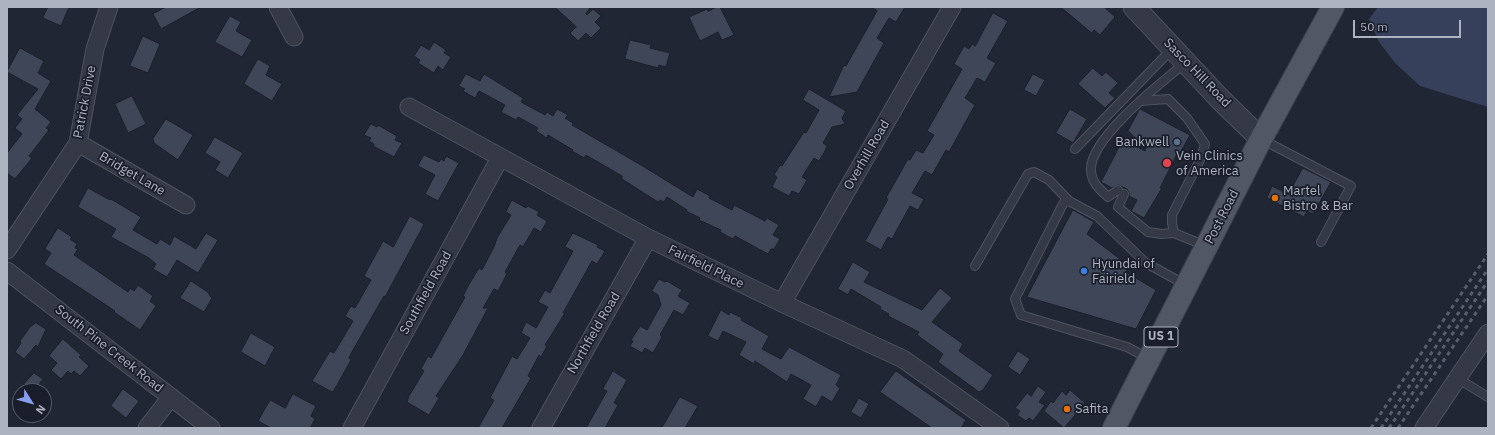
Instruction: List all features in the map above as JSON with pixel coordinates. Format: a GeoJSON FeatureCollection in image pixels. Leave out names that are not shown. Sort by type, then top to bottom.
{"type":"FeatureCollection","features":[{"type":"Feature","properties":{"kind":"main road","name":"Post Road"},"geometry":{"type":"LineString","coordinates":[[1114,428],[1262,138],[1333,7]]}},
{"type":"Feature","properties":{"kind":"street","name":"Patrick Drive"},"geometry":{"type":"LineString","coordinates":[[7,250],[78,143],[95,49],[109,7]]}},
{"type":"Feature","properties":{"kind":"street"},"geometry":{"type":"LineString","coordinates":[[278,7],[294,37]]}},
{"type":"Feature","properties":{"kind":"street","name":"Overhill Road"},"geometry":{"type":"LineString","coordinates":[[782,304],[952,7]]}},
{"type":"Feature","properties":{"kind":"street","name":"Sasco Hill Road"},"geometry":{"type":"LineString","coordinates":[[1134,7],[1180,56],[1262,138]]}},
{"type":"Feature","properties":{"kind":"street","name":"Fairfield Place"},"geometry":{"type":"LineString","coordinates":[[409,107],[648,238],[782,304],[902,359],[1000,428]]}},
{"type":"Feature","properties":{"kind":"street","name":"Bridget Lane"},"geometry":{"type":"LineString","coordinates":[[78,143],[186,205]]}},
{"type":"Feature","properties":{"kind":"street","name":"Southfield Road"},"geometry":{"type":"LineString","coordinates":[[352,428],[500,158]]}},
{"type":"Feature","properties":{"kind":"street","name":"Northfield Road"},"geometry":{"type":"LineString","coordinates":[[541,428],[648,238]]}},
{"type":"Feature","properties":{"kind":"street","name":"South Pine Creek Road"},"geometry":{"type":"LineString","coordinates":[[7,271],[211,428]]}},
{"type":"Feature","properties":{"kind":"street"},"geometry":{"type":"LineString","coordinates":[[1424,428],[1457,378],[1486,342]]}},
{"type":"Feature","properties":{"kind":"street"},"geometry":{"type":"LineString","coordinates":[[147,428],[170,397]]}},
{"type":"Feature","properties":{"kind":"lane"},"geometry":{"type":"LineString","coordinates":[[1180,56],[1141,101],[1104,140],[1095,154],[1091,169],[1095,184],[1118,207],[1148,232],[1162,234],[1174,233],[1207,246]]}},
{"type":"Feature","properties":{"kind":"lane"},"geometry":{"type":"LineString","coordinates":[[1075,149],[1180,56]]}},
{"type":"Feature","properties":{"kind":"lane"},"geometry":{"type":"LineString","coordinates":[[1141,101],[1168,99],[1186,118],[1205,144],[1201,158],[1172,215],[1174,233]]}},
{"type":"Feature","properties":{"kind":"lane"},"geometry":{"type":"LineString","coordinates":[[1262,138],[1351,186],[1320,242]]}},
{"type":"Feature","properties":{"kind":"lane"},"geometry":{"type":"LineString","coordinates":[[975,266],[1028,174],[1034,172],[1049,180],[1069,201],[1096,216],[1146,263],[1187,286]]}},
{"type":"Feature","properties":{"kind":"lane"},"geometry":{"type":"LineString","coordinates":[[1108,197],[1121,192],[1118,207]]}},
{"type":"Feature","properties":{"kind":"lane"},"geometry":{"type":"LineString","coordinates":[[1069,201],[1064,202],[1015,299],[1020,314],[1127,347],[1150,358]]}},
{"type":"Feature","properties":{"kind":"lane"},"geometry":{"type":"LineString","coordinates":[[1457,378],[1488,397]]}},
{"type":"Feature","properties":{"kind":"water"},"geometry":{"type":"Polygon","coordinates":[[[1378,7],[1488,7],[1488,107],[1420,86],[1395,63],[1379,42],[1369,19],[1378,7]]]}},
{"type":"Feature","properties":{"kind":"building"},"geometry":{"type":"Polygon","coordinates":[[[48,7],[69,7],[61,26],[43,18],[48,7]]]}},
{"type":"Feature","properties":{"kind":"building"},"geometry":{"type":"Polygon","coordinates":[[[166,7],[201,7],[161,29],[153,14],[166,7]]]}},
{"type":"Feature","properties":{"kind":"building"},"geometry":{"type":"Polygon","coordinates":[[[555,7],[591,7],[586,13],[587,15],[593,9],[601,16],[595,22],[601,28],[591,38],[586,33],[578,41],[570,33],[576,27],[555,7]]]}},
{"type":"Feature","properties":{"kind":"building"},"geometry":{"type":"Polygon","coordinates":[[[720,7],[734,35],[722,40],[718,32],[700,41],[689,17],[707,9],[708,11],[720,7]]]}},
{"type":"Feature","properties":{"kind":"building"},"geometry":{"type":"Polygon","coordinates":[[[871,7],[905,7],[896,22],[889,18],[877,38],[884,43],[857,92],[829,97],[844,65],[846,66],[877,11],[871,7]]]}},
{"type":"Feature","properties":{"kind":"building"},"geometry":{"type":"Polygon","coordinates":[[[1061,7],[1104,7],[1115,17],[1100,35],[1094,30],[1092,33],[1061,7]]]}},
{"type":"Feature","properties":{"kind":"building"},"geometry":{"type":"Polygon","coordinates":[[[993,13],[1008,21],[987,58],[996,63],[985,82],[977,78],[965,98],[975,105],[949,152],[946,150],[932,175],[925,171],[912,193],[924,199],[918,210],[910,206],[892,239],[888,237],[881,250],[865,241],[888,199],[886,198],[908,159],[910,160],[916,150],[923,153],[934,135],[927,131],[962,69],[954,64],[964,46],[969,49],[972,44],[975,46],[993,13]]]}},
{"type":"Feature","properties":{"kind":"building"},"geometry":{"type":"Polygon","coordinates":[[[230,16],[241,22],[236,31],[252,40],[242,57],[215,42],[230,16]]]}},
{"type":"Feature","properties":{"kind":"building"},"geometry":{"type":"Polygon","coordinates":[[[143,36],[160,44],[148,73],[130,66],[143,36]]]}},
{"type":"Feature","properties":{"kind":"building"},"geometry":{"type":"Polygon","coordinates":[[[630,40],[651,45],[650,48],[670,53],[666,67],[659,65],[658,68],[625,59],[630,40]]]}},
{"type":"Feature","properties":{"kind":"building"},"geometry":{"type":"Polygon","coordinates":[[[434,42],[446,50],[444,53],[451,57],[443,70],[438,66],[434,73],[418,63],[420,60],[414,56],[421,45],[429,50],[434,42]]]}},
{"type":"Feature","properties":{"kind":"building"},"geometry":{"type":"Polygon","coordinates":[[[20,48],[44,61],[38,73],[51,81],[35,109],[51,122],[46,128],[49,130],[29,156],[32,158],[15,179],[7,173],[7,153],[22,134],[15,128],[22,119],[17,115],[38,89],[7,72],[20,48]]]}},
{"type":"Feature","properties":{"kind":"building"},"geometry":{"type":"Polygon","coordinates":[[[258,59],[270,66],[266,75],[282,84],[272,101],[244,84],[258,59]]]}},
{"type":"Feature","properties":{"kind":"building"},"geometry":{"type":"Polygon","coordinates":[[[1093,68],[1102,76],[1106,72],[1118,83],[1109,93],[1115,98],[1105,108],[1078,84],[1093,68]]]}},
{"type":"Feature","properties":{"kind":"building"},"geometry":{"type":"Polygon","coordinates":[[[466,74],[480,81],[484,74],[523,98],[521,102],[545,115],[547,112],[553,116],[557,109],[568,115],[565,118],[573,123],[572,125],[693,197],[697,189],[710,196],[709,198],[732,210],[734,205],[765,221],[767,218],[779,225],[773,235],[780,239],[774,249],[771,249],[768,254],[735,236],[733,239],[720,232],[721,230],[699,220],[700,218],[686,211],[687,210],[667,197],[664,202],[660,200],[658,202],[622,179],[622,176],[586,155],[584,158],[548,135],[547,138],[536,131],[538,128],[518,117],[516,120],[501,112],[505,105],[479,91],[475,98],[463,91],[465,89],[459,86],[466,74]]]}},
{"type":"Feature","properties":{"kind":"building"},"geometry":{"type":"Polygon","coordinates":[[[1033,74],[1045,80],[1036,96],[1024,90],[1033,74]]]}},
{"type":"Feature","properties":{"kind":"building"},"geometry":{"type":"Polygon","coordinates":[[[809,89],[846,111],[842,118],[845,124],[832,127],[823,143],[827,146],[819,161],[814,158],[802,177],[807,180],[799,194],[792,191],[789,196],[772,187],[777,177],[774,175],[780,165],[782,166],[804,132],[806,133],[819,110],[803,100],[809,89]]]}},
{"type":"Feature","properties":{"kind":"building"},"geometry":{"type":"Polygon","coordinates":[[[132,96],[146,124],[128,133],[115,104],[132,96]]]}},
{"type":"Feature","properties":{"kind":"building"},"geometry":{"type":"Polygon","coordinates":[[[1070,109],[1087,119],[1073,143],[1056,133],[1070,109]]]}},
{"type":"Feature","properties":{"kind":"building"},"geometry":{"type":"Polygon","coordinates":[[[1140,109],[1190,135],[1179,155],[1177,154],[1160,188],[1162,188],[1144,218],[1131,211],[1137,200],[1129,196],[1127,189],[1118,185],[1112,188],[1101,182],[1123,139],[1145,151],[1146,148],[1128,131],[1140,109]]]}},
{"type":"Feature","properties":{"kind":"building"},"geometry":{"type":"Polygon","coordinates":[[[166,119],[193,135],[178,160],[154,143],[153,139],[166,119]]]}},
{"type":"Feature","properties":{"kind":"building"},"geometry":{"type":"Polygon","coordinates":[[[371,124],[377,127],[378,125],[397,136],[395,140],[402,143],[394,157],[373,146],[374,144],[369,141],[371,138],[364,135],[371,124]]]}},
{"type":"Feature","properties":{"kind":"building"},"geometry":{"type":"Polygon","coordinates":[[[215,137],[243,153],[228,178],[215,170],[220,162],[205,153],[215,137]]]}},
{"type":"Feature","properties":{"kind":"building"},"geometry":{"type":"Polygon","coordinates":[[[424,155],[439,162],[441,159],[444,161],[446,156],[459,163],[438,201],[425,194],[435,175],[418,166],[424,155]]]}},
{"type":"Feature","properties":{"kind":"building"},"geometry":{"type":"Polygon","coordinates":[[[1303,168],[1331,182],[1313,214],[1307,211],[1304,217],[1267,198],[1272,186],[1288,194],[1303,168]]]}},
{"type":"Feature","properties":{"kind":"building"},"geometry":{"type":"Polygon","coordinates":[[[88,188],[110,200],[111,199],[141,217],[133,230],[157,244],[160,239],[170,245],[174,236],[196,249],[206,233],[218,240],[198,273],[177,260],[167,277],[153,269],[156,264],[149,258],[111,237],[116,229],[78,207],[88,188]]]}},
{"type":"Feature","properties":{"kind":"building"},"geometry":{"type":"Polygon","coordinates":[[[512,200],[526,208],[528,206],[539,212],[537,215],[547,221],[541,232],[534,228],[523,247],[520,245],[505,272],[507,274],[498,291],[494,289],[483,308],[488,308],[463,355],[436,396],[439,398],[429,415],[407,402],[409,396],[424,371],[421,369],[428,356],[431,358],[465,297],[463,296],[468,286],[479,268],[482,270],[497,238],[511,215],[506,212],[512,200]]]}},
{"type":"Feature","properties":{"kind":"building","name":"Hyundai of Fairield"},"geometry":{"type":"Polygon","coordinates":[[[1073,210],[1094,222],[1087,234],[1120,259],[1119,262],[1127,269],[1126,272],[1156,290],[1136,329],[1027,297],[1073,210]]]}},
{"type":"Feature","properties":{"kind":"building"},"geometry":{"type":"Polygon","coordinates":[[[410,216],[424,224],[385,297],[384,296],[353,350],[349,358],[351,360],[333,392],[330,391],[312,381],[330,351],[334,353],[353,321],[345,316],[351,306],[355,308],[371,280],[364,276],[383,241],[393,247],[410,216]]]}},
{"type":"Feature","properties":{"kind":"building"},"geometry":{"type":"Polygon","coordinates":[[[58,228],[72,237],[70,239],[77,244],[75,248],[78,249],[74,255],[128,292],[130,288],[134,291],[138,285],[153,296],[150,301],[156,306],[140,330],[114,312],[115,311],[44,264],[51,253],[45,249],[58,228]]]}},
{"type":"Feature","properties":{"kind":"building"},"geometry":{"type":"Polygon","coordinates":[[[573,233],[598,245],[597,247],[605,251],[597,264],[592,261],[563,313],[565,313],[545,345],[547,346],[541,357],[539,355],[528,376],[531,378],[502,428],[478,428],[494,400],[490,398],[512,356],[517,359],[530,338],[521,333],[526,322],[536,328],[548,307],[538,302],[545,290],[550,293],[573,251],[565,247],[573,233]]]}},
{"type":"Feature","properties":{"kind":"building"},"geometry":{"type":"Polygon","coordinates":[[[853,262],[870,272],[864,282],[922,310],[940,288],[952,298],[932,322],[963,344],[959,351],[993,375],[983,390],[979,392],[938,362],[943,354],[917,335],[919,332],[888,316],[889,314],[880,309],[881,307],[851,289],[848,295],[838,289],[853,262]]]}},
{"type":"Feature","properties":{"kind":"building"},"geometry":{"type":"Polygon","coordinates":[[[659,279],[665,282],[667,281],[682,290],[678,296],[690,303],[683,315],[674,310],[660,335],[662,337],[653,353],[645,348],[642,353],[630,346],[633,341],[631,340],[640,326],[647,330],[661,305],[658,295],[652,291],[659,279]]]}},
{"type":"Feature","properties":{"kind":"building"},"geometry":{"type":"Polygon","coordinates":[[[191,281],[209,293],[212,298],[204,312],[180,298],[191,281]]]}},
{"type":"Feature","properties":{"kind":"building"},"geometry":{"type":"Polygon","coordinates":[[[721,310],[729,315],[730,312],[742,318],[741,320],[769,336],[762,349],[781,359],[789,347],[841,375],[836,385],[840,388],[832,402],[822,396],[816,407],[803,399],[811,385],[791,374],[787,382],[755,361],[754,364],[739,355],[746,342],[723,331],[718,341],[708,336],[721,310]]]}},
{"type":"Feature","properties":{"kind":"building"},"geometry":{"type":"Polygon","coordinates":[[[36,323],[46,329],[38,347],[36,345],[24,359],[15,352],[21,343],[20,341],[30,327],[36,323]]]}},
{"type":"Feature","properties":{"kind":"building"},"geometry":{"type":"Polygon","coordinates":[[[251,333],[275,347],[265,366],[241,352],[251,333]]]}},
{"type":"Feature","properties":{"kind":"building"},"geometry":{"type":"Polygon","coordinates":[[[63,339],[81,355],[79,357],[89,366],[80,376],[74,371],[71,374],[68,371],[61,379],[51,370],[57,363],[49,356],[63,339]]]}},
{"type":"Feature","properties":{"kind":"building"},"geometry":{"type":"Polygon","coordinates":[[[1018,351],[1030,359],[1020,375],[1008,367],[1018,351]]]}},
{"type":"Feature","properties":{"kind":"building"},"geometry":{"type":"Polygon","coordinates":[[[613,371],[627,380],[614,403],[618,405],[605,428],[586,428],[607,391],[603,389],[613,371]]]}},
{"type":"Feature","properties":{"kind":"building"},"geometry":{"type":"Polygon","coordinates":[[[896,371],[966,420],[961,428],[932,428],[880,392],[896,371]]]}},
{"type":"Feature","properties":{"kind":"building"},"geometry":{"type":"Polygon","coordinates":[[[34,373],[43,379],[40,383],[25,383],[34,373]]]}},
{"type":"Feature","properties":{"kind":"building"},"geometry":{"type":"Polygon","coordinates":[[[1038,386],[1046,392],[1039,402],[1045,405],[1033,421],[1029,418],[1026,421],[1017,415],[1020,411],[1015,408],[1027,393],[1031,396],[1038,386]]]}},
{"type":"Feature","properties":{"kind":"building"},"geometry":{"type":"Polygon","coordinates":[[[123,389],[139,401],[126,418],[111,406],[123,389]]]}},
{"type":"Feature","properties":{"kind":"building","name":"Safita"},"geometry":{"type":"Polygon","coordinates":[[[1070,390],[1085,403],[1064,428],[1044,411],[1051,401],[1053,403],[1062,391],[1066,395],[1070,390]]]}},
{"type":"Feature","properties":{"kind":"building"},"geometry":{"type":"Polygon","coordinates":[[[293,394],[316,406],[311,416],[315,419],[310,428],[271,428],[258,421],[270,400],[285,408],[293,394]]]}},
{"type":"Feature","properties":{"kind":"building"},"geometry":{"type":"Polygon","coordinates":[[[680,397],[698,406],[685,428],[662,428],[680,397]]]}},
{"type":"Feature","properties":{"kind":"building"},"geometry":{"type":"Polygon","coordinates":[[[859,398],[869,404],[861,418],[851,412],[859,398]]]}},
{"type":"Feature","properties":{"kind":"railway"},"geometry":{"type":"LineString","coordinates":[[1371,428],[1488,254]]}},
{"type":"Feature","properties":{"kind":"railway"},"geometry":{"type":"LineString","coordinates":[[1381,428],[1488,269]]}},
{"type":"Feature","properties":{"kind":"railway"},"geometry":{"type":"LineString","coordinates":[[1389,428],[1488,281]]}},
{"type":"Feature","properties":{"kind":"railway"},"geometry":{"type":"LineString","coordinates":[[1398,428],[1488,295]]}},
{"type":"Feature","properties":{"kind":"place","name":"Bankwell"},"geometry":{"type":"Point","coordinates":[1177,142]}},
{"type":"Feature","properties":{"kind":"place","name":"Vein Clinics of America"},"geometry":{"type":"Point","coordinates":[1167,163]}},
{"type":"Feature","properties":{"kind":"place","name":"Martel Bistro & Bar"},"geometry":{"type":"Point","coordinates":[1275,198]}},
{"type":"Feature","properties":{"kind":"place","name":"Hyundai of Fairield"},"geometry":{"type":"Point","coordinates":[1084,271]}},
{"type":"Feature","properties":{"kind":"place","name":"Safita"},"geometry":{"type":"Point","coordinates":[1067,409]}}]}
